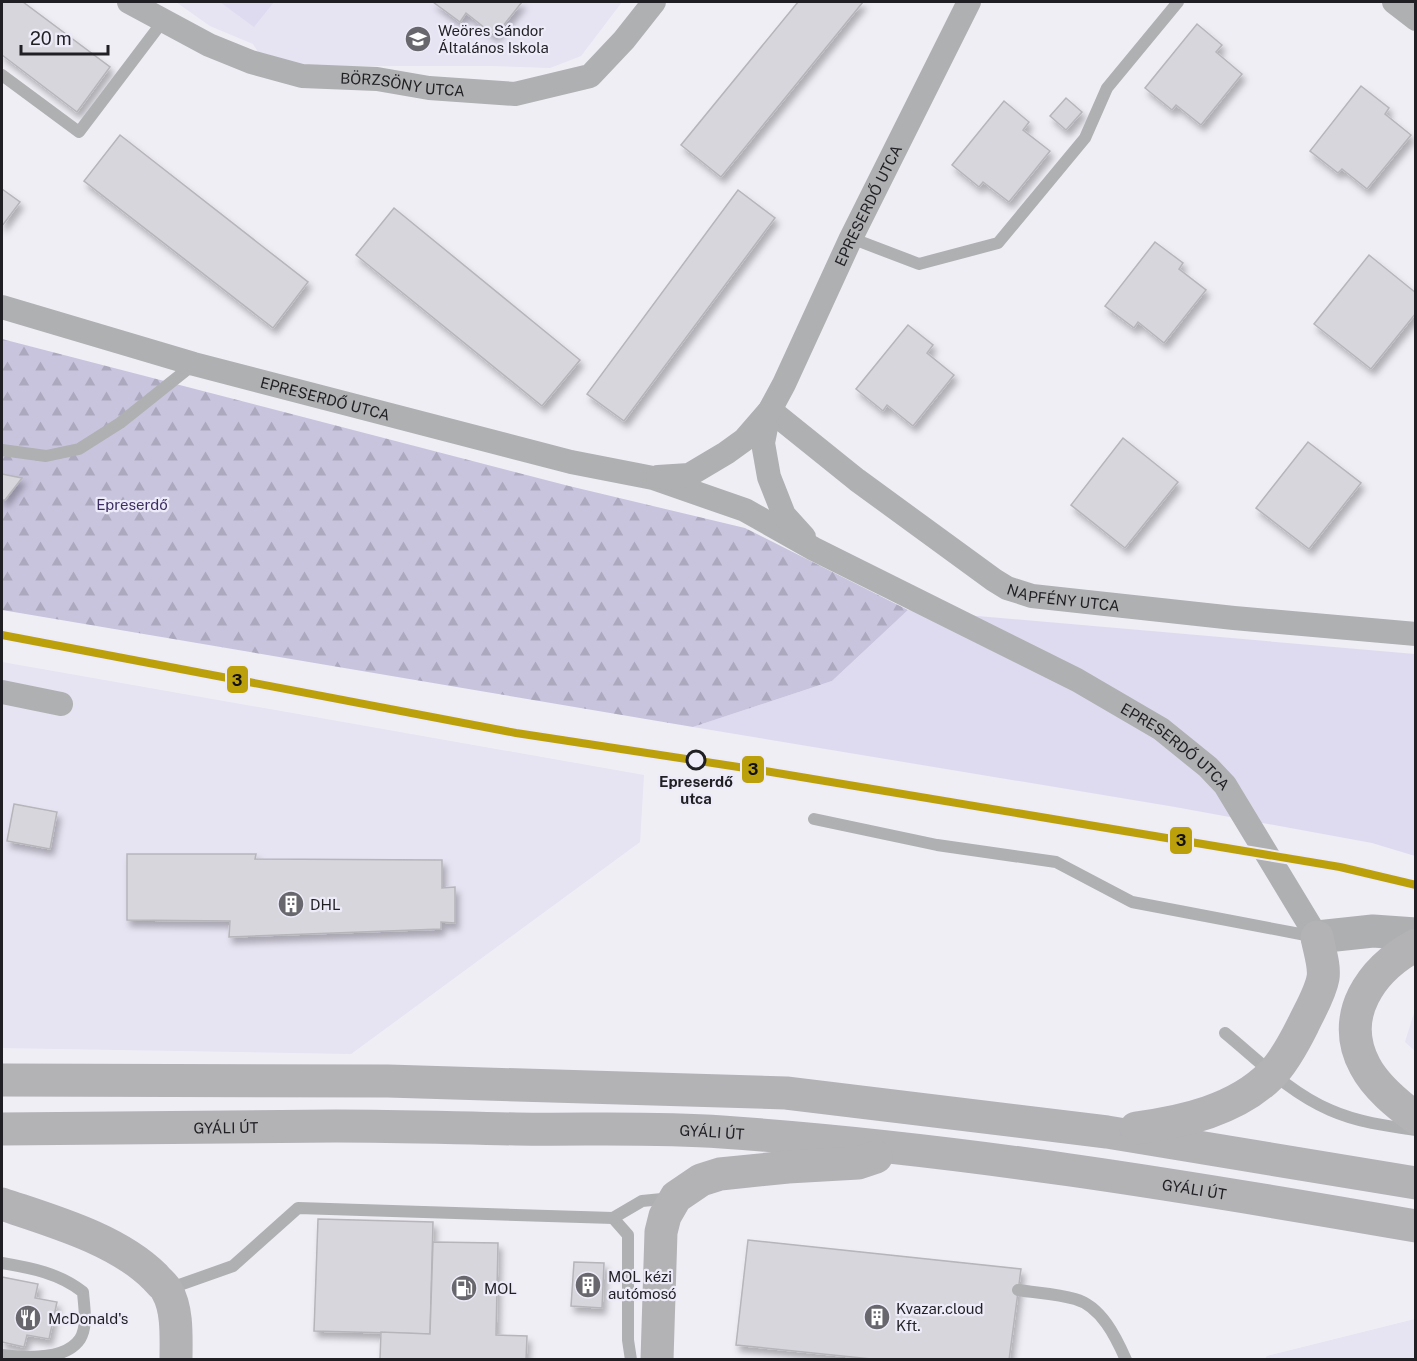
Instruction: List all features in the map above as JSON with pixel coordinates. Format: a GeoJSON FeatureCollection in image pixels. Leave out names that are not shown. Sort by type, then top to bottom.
{"type":"FeatureCollection","features":[{"type":"Feature","properties":{"kind":"main road"},"geometry":{"type":"LineString","coordinates":[[1107,1132],[1173,1123],[1205,1113],[1239,1099],[1273,1074],[1297,1038],[1314,1003],[1323,977],[1317,937]]}},
{"type":"Feature","properties":{"kind":"main road"},"geometry":{"type":"LineString","coordinates":[[1416,945],[1384,966],[1369,986],[1360,1003],[1355,1037],[1359,1054],[1370,1074],[1388,1095],[1416,1118]]}},
{"type":"Feature","properties":{"kind":"main road"},"geometry":{"type":"LineString","coordinates":[[2,1080],[388,1081],[774,1093],[1107,1132],[1416,1183]]}},
{"type":"Feature","properties":{"kind":"main road","name":"GYÁLI ÚT"},"geometry":{"type":"LineString","coordinates":[[2,1129],[341,1126],[611,1128],[719,1132],[899,1148],[1075,1171],[1416,1226]]}},
{"type":"Feature","properties":{"kind":"main road"},"geometry":{"type":"LineString","coordinates":[[657,1359],[661,1232],[665,1216],[676,1197],[701,1180],[720,1174],[858,1163],[899,1148]]}},
{"type":"Feature","properties":{"kind":"main road"},"geometry":{"type":"LineString","coordinates":[[2,1204],[52,1221],[115,1248],[143,1265],[167,1290],[173,1309],[176,1359]]}},
{"type":"Feature","properties":{"kind":"street","name":"BÖRZSÖNY UTCA"},"geometry":{"type":"LineString","coordinates":[[129,2],[209,45],[251,62],[302,76],[377,79],[429,88],[515,94],[590,76],[624,40],[654,2]]}},
{"type":"Feature","properties":{"kind":"street","name":"EPRESERDŐ UTCA"},"geometry":{"type":"LineString","coordinates":[[653,478],[689,475],[744,440],[770,410],[851,238],[969,2]]}},
{"type":"Feature","properties":{"kind":"street"},"geometry":{"type":"LineString","coordinates":[[1394,2],[1416,19]]}},
{"type":"Feature","properties":{"kind":"street","name":"EPRESERDŐ UTCA"},"geometry":{"type":"LineString","coordinates":[[2,307],[194,364],[571,462],[653,478],[745,510],[814,549],[1077,680],[1161,729],[1188,750],[1225,785],[1317,937]]}},
{"type":"Feature","properties":{"kind":"street","name":"EPRESERDŐ UTCA"},"geometry":{"type":"LineString","coordinates":[[770,410],[763,442],[769,477],[784,515],[814,549]]}},
{"type":"Feature","properties":{"kind":"street","name":"NAPFÉNY UTCA"},"geometry":{"type":"LineString","coordinates":[[770,410],[857,480],[994,580],[1013,590],[1032,596],[1068,600],[1416,634]]}},
{"type":"Feature","properties":{"kind":"street"},"geometry":{"type":"LineString","coordinates":[[2,698],[61,704]]}},
{"type":"Feature","properties":{"kind":"street"},"geometry":{"type":"LineString","coordinates":[[1317,937],[1373,932],[1416,934]]}},
{"type":"Feature","properties":{"kind":"lane"},"geometry":{"type":"LineString","coordinates":[[851,238],[919,264],[999,243],[1085,138],[1107,88],[1178,2]]}},
{"type":"Feature","properties":{"kind":"lane"},"geometry":{"type":"LineString","coordinates":[[2,75],[79,132],[164,21]]}},
{"type":"Feature","properties":{"kind":"lane"},"geometry":{"type":"LineString","coordinates":[[2,450],[46,456],[78,449],[120,423],[194,364]]}},
{"type":"Feature","properties":{"kind":"lane"},"geometry":{"type":"LineString","coordinates":[[814,819],[937,844],[1056,862],[1132,902],[1317,937]]}},
{"type":"Feature","properties":{"kind":"lane"},"geometry":{"type":"LineString","coordinates":[[1225,1033],[1273,1074],[1329,1110],[1355,1119],[1416,1130]]}},
{"type":"Feature","properties":{"kind":"lane"},"geometry":{"type":"LineString","coordinates":[[167,1290],[232,1266],[298,1208],[613,1218],[642,1201],[676,1197]]}},
{"type":"Feature","properties":{"kind":"lane"},"geometry":{"type":"LineString","coordinates":[[613,1218],[628,1234],[628,1340],[631,1359]]}},
{"type":"Feature","properties":{"kind":"lane"},"geometry":{"type":"LineString","coordinates":[[2,1263],[38,1269],[69,1281],[83,1292],[85,1317],[81,1339],[67,1352],[51,1358],[2,1355]]}},
{"type":"Feature","properties":{"kind":"lane"},"geometry":{"type":"LineString","coordinates":[[1018,1290],[1078,1299],[1099,1314],[1115,1337],[1126,1359]]}},
{"type":"Feature","properties":{"kind":"shaded area","name":"Weöres Sándor Általános Iskola"},"geometry":{"type":"Polygon","coordinates":[[[176,2],[622,2],[581,56],[550,68],[267,66],[253,44],[210,26],[176,2]]]}},
{"type":"Feature","properties":{"kind":"shaded area"},"geometry":{"type":"Polygon","coordinates":[[[220,2],[274,2],[254,27],[220,2]]]}},
{"type":"Feature","properties":{"kind":"shaded area"},"geometry":{"type":"Polygon","coordinates":[[[908,610],[1415,654],[1415,856],[1372,843],[1175,807],[693,727],[832,681],[908,610]]]}},
{"type":"Feature","properties":{"kind":"shaded area"},"geometry":{"type":"Polygon","coordinates":[[[2,662],[644,775],[640,842],[351,1054],[2,1048],[2,662]]]}},
{"type":"Feature","properties":{"kind":"shaded area"},"geometry":{"type":"Polygon","coordinates":[[[1415,1010],[1415,1051],[1405,1042],[1415,1010]]]}},
{"type":"Feature","properties":{"kind":"shaded area"},"geometry":{"type":"Polygon","coordinates":[[[1415,1319],[1415,1359],[1265,1359],[1267,1356],[1415,1319]]]}},
{"type":"Feature","properties":{"kind":"green space","name":"Epreserdő"},"geometry":{"type":"Polygon","coordinates":[[[2,339],[569,486],[745,528],[908,610],[832,681],[693,727],[2,610],[2,339]]]}},
{"type":"Feature","properties":{"kind":"building"},"geometry":{"type":"Polygon","coordinates":[[[2,2],[23,2],[110,67],[77,112],[2,55],[2,2]]]}},
{"type":"Feature","properties":{"kind":"building"},"geometry":{"type":"Polygon","coordinates":[[[433,2],[522,2],[495,36],[466,13],[460,22],[433,2]]]}},
{"type":"Feature","properties":{"kind":"building"},"geometry":{"type":"Polygon","coordinates":[[[798,2],[863,2],[721,177],[681,145],[798,2]]]}},
{"type":"Feature","properties":{"kind":"building"},"geometry":{"type":"Polygon","coordinates":[[[1197,24],[1222,45],[1216,52],[1242,74],[1201,125],[1176,105],[1172,110],[1145,88],[1197,24]]]}},
{"type":"Feature","properties":{"kind":"building"},"geometry":{"type":"Polygon","coordinates":[[[1361,86],[1389,108],[1385,114],[1411,135],[1367,189],[1342,169],[1338,173],[1310,151],[1361,86]]]}},
{"type":"Feature","properties":{"kind":"building"},"geometry":{"type":"Polygon","coordinates":[[[1066,98],[1082,112],[1066,130],[1050,116],[1066,98]]]}},
{"type":"Feature","properties":{"kind":"building"},"geometry":{"type":"Polygon","coordinates":[[[1004,101],[1029,122],[1023,130],[1050,151],[1009,202],[983,182],[979,187],[952,165],[1004,101]]]}},
{"type":"Feature","properties":{"kind":"building"},"geometry":{"type":"Polygon","coordinates":[[[120,135],[308,282],[273,328],[84,181],[120,135]]]}},
{"type":"Feature","properties":{"kind":"building"},"geometry":{"type":"Polygon","coordinates":[[[2,189],[20,202],[2,226],[2,189]]]}},
{"type":"Feature","properties":{"kind":"building"},"geometry":{"type":"Polygon","coordinates":[[[738,190],[775,218],[624,421],[587,394],[738,190]]]}},
{"type":"Feature","properties":{"kind":"building"},"geometry":{"type":"Polygon","coordinates":[[[394,208],[580,360],[542,406],[356,255],[394,208]]]}},
{"type":"Feature","properties":{"kind":"building"},"geometry":{"type":"Polygon","coordinates":[[[1155,242],[1183,263],[1179,269],[1206,290],[1164,343],[1138,322],[1134,328],[1105,306],[1155,242]]]}},
{"type":"Feature","properties":{"kind":"building"},"geometry":{"type":"Polygon","coordinates":[[[1369,255],[1416,293],[1416,313],[1371,369],[1314,324],[1369,255]]]}},
{"type":"Feature","properties":{"kind":"building"},"geometry":{"type":"Polygon","coordinates":[[[908,325],[933,345],[927,353],[954,375],[913,426],[887,405],[883,411],[856,389],[908,325]]]}},
{"type":"Feature","properties":{"kind":"building"},"geometry":{"type":"Polygon","coordinates":[[[1123,438],[1178,482],[1125,548],[1071,505],[1123,438]]]}},
{"type":"Feature","properties":{"kind":"building"},"geometry":{"type":"Polygon","coordinates":[[[1308,442],[1361,483],[1309,549],[1256,508],[1308,442]]]}},
{"type":"Feature","properties":{"kind":"building"},"geometry":{"type":"Polygon","coordinates":[[[2,474],[22,478],[5,500],[2,500],[2,474]]]}},
{"type":"Feature","properties":{"kind":"building"},"geometry":{"type":"Polygon","coordinates":[[[14,804],[57,812],[50,849],[7,841],[14,804]]]}},
{"type":"Feature","properties":{"kind":"building","name":"DHL"},"geometry":{"type":"Polygon","coordinates":[[[127,854],[256,854],[255,859],[442,860],[442,888],[455,887],[455,923],[441,922],[441,929],[229,937],[230,921],[127,920],[127,854]]]}},
{"type":"Feature","properties":{"kind":"building"},"geometry":{"type":"Polygon","coordinates":[[[318,1219],[433,1222],[430,1334],[314,1331],[318,1219]]]}},
{"type":"Feature","properties":{"kind":"building","name":"Kvazar.cloud Kft."},"geometry":{"type":"Polygon","coordinates":[[[748,1240],[1021,1269],[1009,1360],[881,1360],[736,1345],[748,1240]]]}},
{"type":"Feature","properties":{"kind":"building","name":"MOL"},"geometry":{"type":"Polygon","coordinates":[[[433,1242],[498,1243],[496,1335],[527,1336],[526,1360],[380,1359],[381,1332],[430,1334],[433,1242]]]}},
{"type":"Feature","properties":{"kind":"building","name":"MOL kézi autómosó"},"geometry":{"type":"Polygon","coordinates":[[[574,1262],[604,1263],[602,1308],[571,1306],[574,1262]]]}},
{"type":"Feature","properties":{"kind":"building","name":"McDonald's"},"geometry":{"type":"Polygon","coordinates":[[[2,1277],[38,1284],[35,1298],[57,1302],[49,1339],[27,1335],[24,1347],[2,1342],[2,1277]]]}},
{"type":"Feature","properties":{"kind":"transit line","name":"3"},"geometry":{"type":"LineString","coordinates":[[2,635],[516,733],[765,771],[1340,867],[1416,885]]}},
{"type":"Feature","properties":{"kind":"place","name":"Weöres Sándor Általános Iskola"},"geometry":{"type":"Point","coordinates":[418,39]}},
{"type":"Feature","properties":{"kind":"place","name":"Epreserdő utca"},"geometry":{"type":"Point","coordinates":[696,760]}},
{"type":"Feature","properties":{"kind":"place","name":"DHL"},"geometry":{"type":"Point","coordinates":[291,904]}},
{"type":"Feature","properties":{"kind":"place","name":"MOL kézi autómosó"},"geometry":{"type":"Point","coordinates":[588,1285]}},
{"type":"Feature","properties":{"kind":"place","name":"MOL"},"geometry":{"type":"Point","coordinates":[464,1288]}},
{"type":"Feature","properties":{"kind":"place","name":"Kvazar.cloud Kft."},"geometry":{"type":"Point","coordinates":[877,1317]}},
{"type":"Feature","properties":{"kind":"place","name":"McDonald's"},"geometry":{"type":"Point","coordinates":[28,1318]}}]}
